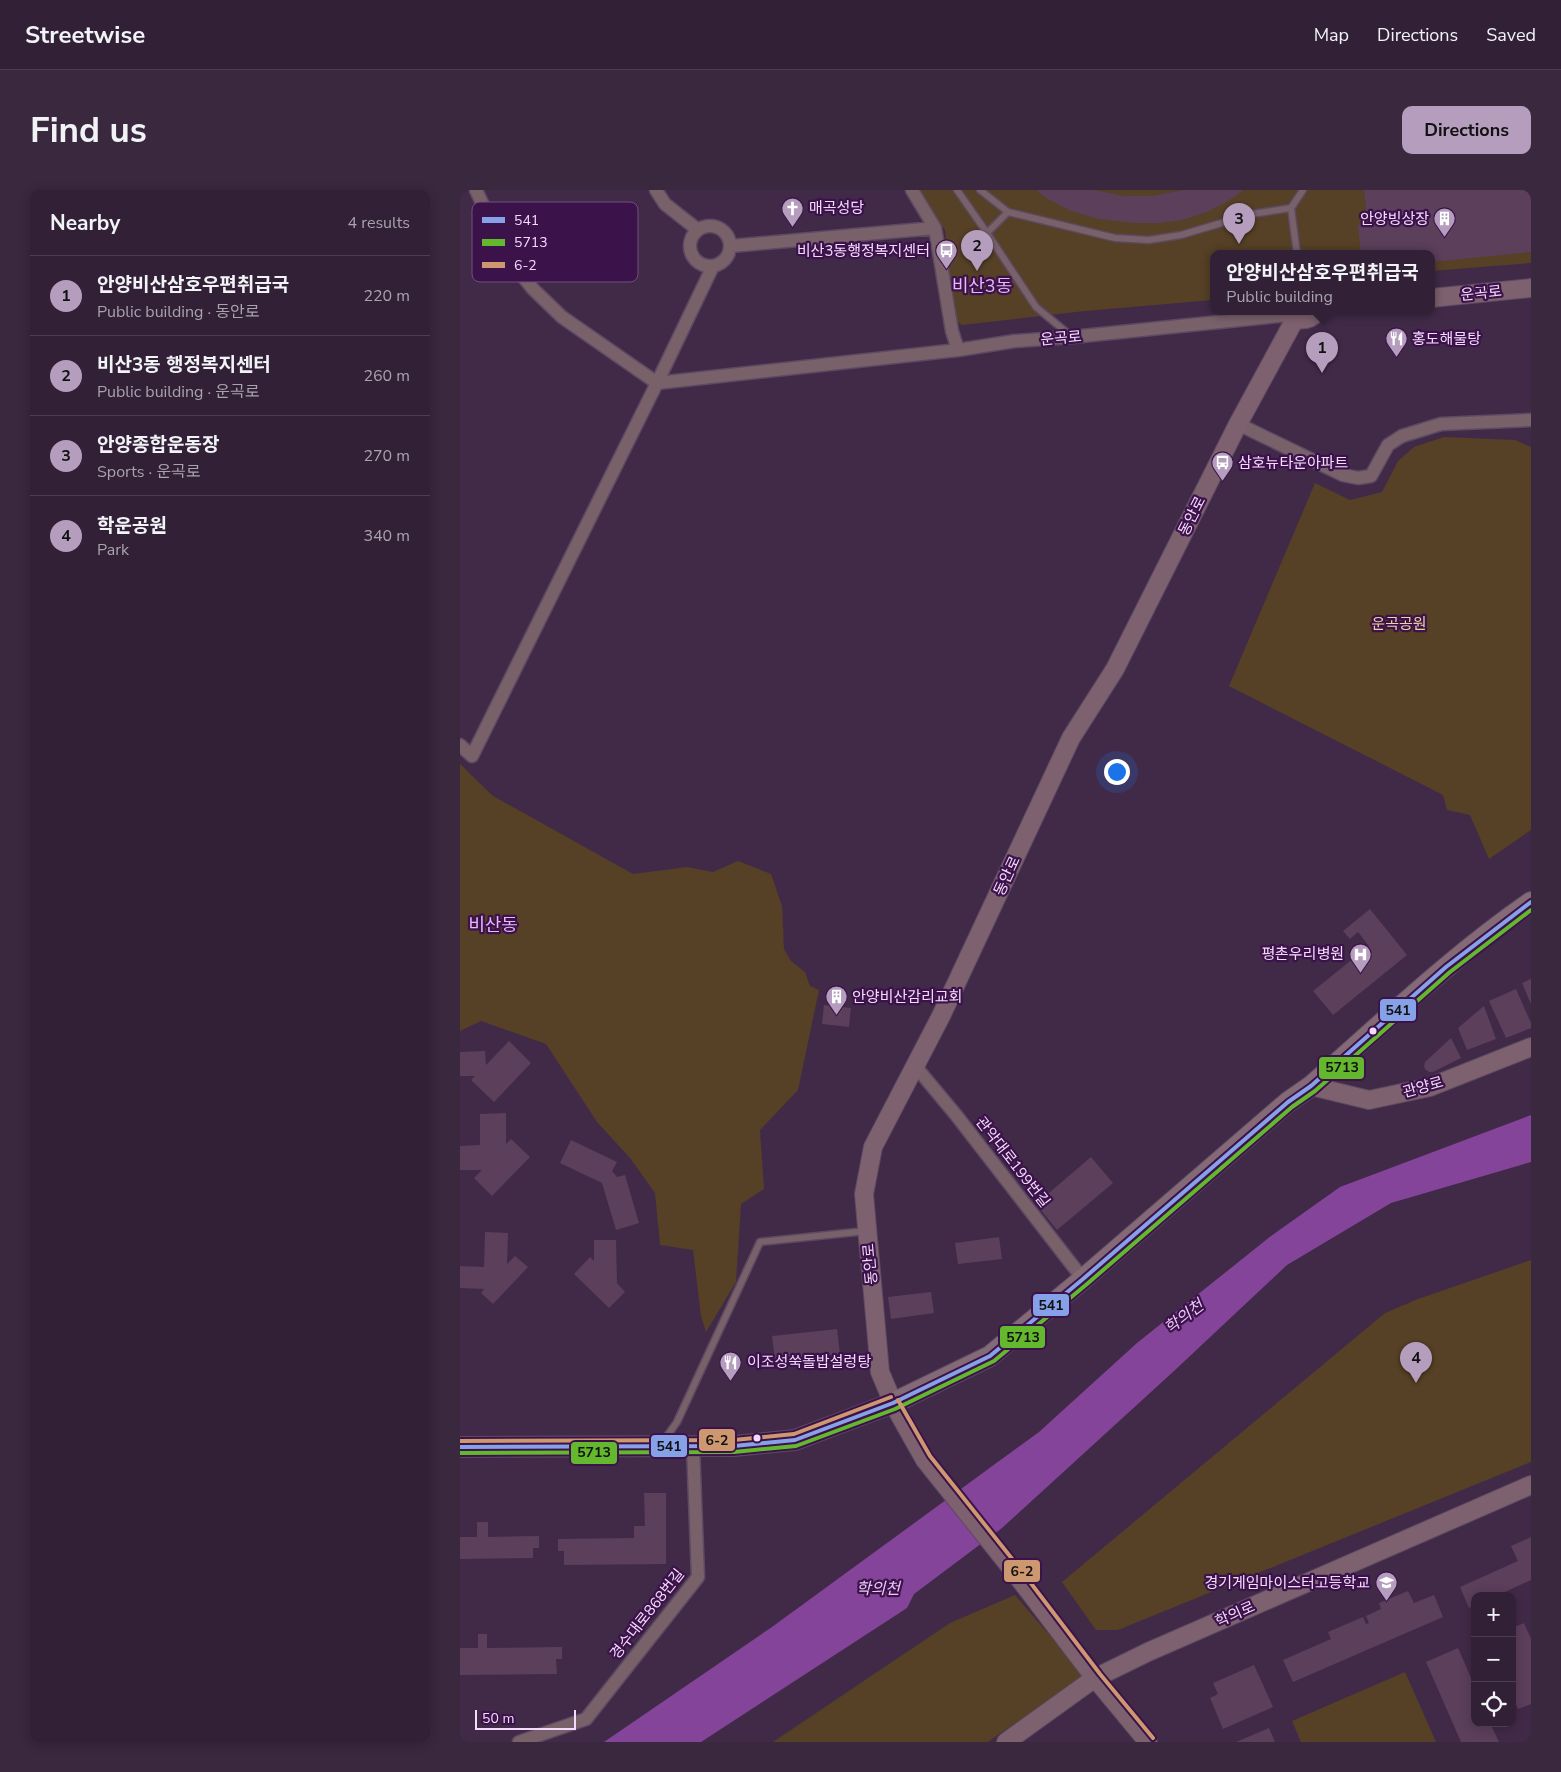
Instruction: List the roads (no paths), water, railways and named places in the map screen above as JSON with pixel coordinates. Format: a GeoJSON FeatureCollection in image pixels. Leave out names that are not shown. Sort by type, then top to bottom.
{"type":"FeatureCollection","features":[{"type":"Feature","properties":{"kind":"main road"},"geometry":{"type":"LineString","coordinates":[[460,1447],[734,1446],[796,1440],[893,1403],[990,1356],[1083,1279],[1288,1102],[1311,1086],[1462,955],[1497,926],[1531,902]]}},
{"type":"Feature","properties":{"kind":"street"},"geometry":{"type":"LineString","coordinates":[[476,190],[481,202]]}},
{"type":"Feature","properties":{"kind":"street"},"geometry":{"type":"LineString","coordinates":[[656,190],[665,204],[698,230]]}},
{"type":"Feature","properties":{"kind":"street"},"geometry":{"type":"LineString","coordinates":[[912,190],[935,228],[952,331],[958,350]]}},
{"type":"Feature","properties":{"kind":"street"},"geometry":{"type":"LineString","coordinates":[[706,226],[715,226],[723,230],[729,238],[731,246],[728,256],[722,262],[713,266],[704,265],[697,261],[692,254],[690,245],[692,237],[698,230],[706,226]]}},
{"type":"Feature","properties":{"kind":"street"},"geometry":{"type":"LineString","coordinates":[[731,246],[935,228]]}},
{"type":"Feature","properties":{"kind":"street"},"geometry":{"type":"LineString","coordinates":[[460,745],[472,756],[713,266]]}},
{"type":"Feature","properties":{"kind":"street"},"geometry":{"type":"LineString","coordinates":[[527,282],[562,317],[657,383]]}},
{"type":"Feature","properties":{"kind":"street","name":"운곡로"},"geometry":{"type":"LineString","coordinates":[[1435,298],[1531,288]]}},
{"type":"Feature","properties":{"kind":"street"},"geometry":{"type":"LineString","coordinates":[[1290,315],[1305,320],[1315,315]]}},
{"type":"Feature","properties":{"kind":"street","name":"운곡로"},"geometry":{"type":"LineString","coordinates":[[657,383],[958,350],[1016,341],[1290,315]]}},
{"type":"Feature","properties":{"kind":"street","name":"동안로"},"geometry":{"type":"LineString","coordinates":[[1095,1678],[1012,1569],[925,1460],[893,1403],[880,1372],[864,1194],[873,1147],[941,1016],[1071,738],[1115,669],[1238,424],[1290,315]]}},
{"type":"Feature","properties":{"kind":"street"},"geometry":{"type":"LineString","coordinates":[[1238,424],[1343,475],[1358,478],[1371,476],[1388,445],[1402,436],[1441,424],[1531,420]]}},
{"type":"Feature","properties":{"kind":"street","name":"관양로"},"geometry":{"type":"LineString","coordinates":[[1311,1086],[1369,1100],[1430,1087],[1531,1047]]}},
{"type":"Feature","properties":{"kind":"street","name":"관악대로199번길"},"geometry":{"type":"LineString","coordinates":[[916,1067],[956,1115],[1083,1279]]}},
{"type":"Feature","properties":{"kind":"street","name":"경수대로868번길"},"geometry":{"type":"LineString","coordinates":[[519,1742],[586,1719],[698,1577],[692,1446]]}},
{"type":"Feature","properties":{"kind":"street","name":"학의로"},"geometry":{"type":"LineString","coordinates":[[1006,1742],[1095,1678],[1148,1652],[1531,1485]]}},
{"type":"Feature","properties":{"kind":"street"},"geometry":{"type":"LineString","coordinates":[[1095,1678],[1148,1742]]}},
{"type":"Feature","properties":{"kind":"lane"},"geometry":{"type":"LineString","coordinates":[[957,190],[1036,307],[1072,337]]}},
{"type":"Feature","properties":{"kind":"lane"},"geometry":{"type":"LineString","coordinates":[[980,190],[1008,212],[1114,238],[1149,240],[1181,235],[1252,214],[1291,208]]}},
{"type":"Feature","properties":{"kind":"lane"},"geometry":{"type":"LineString","coordinates":[[1296,250],[1291,208],[1303,190]]}},
{"type":"Feature","properties":{"kind":"lane"},"geometry":{"type":"LineString","coordinates":[[987,233],[1008,212]]}},
{"type":"Feature","properties":{"kind":"lane"},"geometry":{"type":"LineString","coordinates":[[660,1445],[677,1422],[760,1242],[867,1231]]}},
{"type":"Feature","properties":{"kind":"water","name":"학의천"},"geometry":{"type":"Polygon","coordinates":[[[1531,1115],[1531,1162],[1391,1203],[1287,1265],[1002,1528],[914,1594],[907,1608],[701,1742],[604,1742],[772,1627],[1039,1432],[1137,1343],[1271,1236],[1340,1187],[1531,1115]]]}},
{"type":"Feature","properties":{"kind":"place","name":"매곡성당"},"geometry":{"type":"Point","coordinates":[793,227]}},
{"type":"Feature","properties":{"kind":"place","name":"안양빙상장"},"geometry":{"type":"Point","coordinates":[1445,238]}},
{"type":"Feature","properties":{"kind":"place","name":"안양종합운동장"},"geometry":{"type":"Point","coordinates":[1239,244]}},
{"type":"Feature","properties":{"kind":"place","name":"비산3동행정복지센터"},"geometry":{"type":"Point","coordinates":[946,270]}},
{"type":"Feature","properties":{"kind":"place","name":"비산3동 행정복지센터"},"geometry":{"type":"Point","coordinates":[977,271]}},
{"type":"Feature","properties":{"kind":"place","name":"홍도해물탕"},"geometry":{"type":"Point","coordinates":[1396,358]}},
{"type":"Feature","properties":{"kind":"place","name":"안양비산삼호우편취급국"},"geometry":{"type":"Point","coordinates":[1322,373]}},
{"type":"Feature","properties":{"kind":"place","name":"삼호뉴타운아파트"},"geometry":{"type":"Point","coordinates":[1222,482]}},
{"type":"Feature","properties":{"kind":"place","name":"평촌우리병원"},"geometry":{"type":"Point","coordinates":[1360,973]}},
{"type":"Feature","properties":{"kind":"place","name":"안양비산감리교회"},"geometry":{"type":"Point","coordinates":[836,1016]}},
{"type":"Feature","properties":{"kind":"place","name":"이조성쑥돌밥설렁탕"},"geometry":{"type":"Point","coordinates":[731,1381]}},
{"type":"Feature","properties":{"kind":"place","name":"학운공원"},"geometry":{"type":"Point","coordinates":[1416,1383]}},
{"type":"Feature","properties":{"kind":"place","name":"경기게임마이스터고등학교"},"geometry":{"type":"Point","coordinates":[1386,1602]}},
{"type":"Feature","properties":{"kind":"district","name":"비산3동"},"geometry":{"type":"Point","coordinates":[982,286]}},
{"type":"Feature","properties":{"kind":"district","name":"비산동"},"geometry":{"type":"Point","coordinates":[493,925]}},
{"type":"Feature","properties":{"kind":"park label","name":"운곡공원"},"geometry":{"type":"Point","coordinates":[1399,624]}}]}
